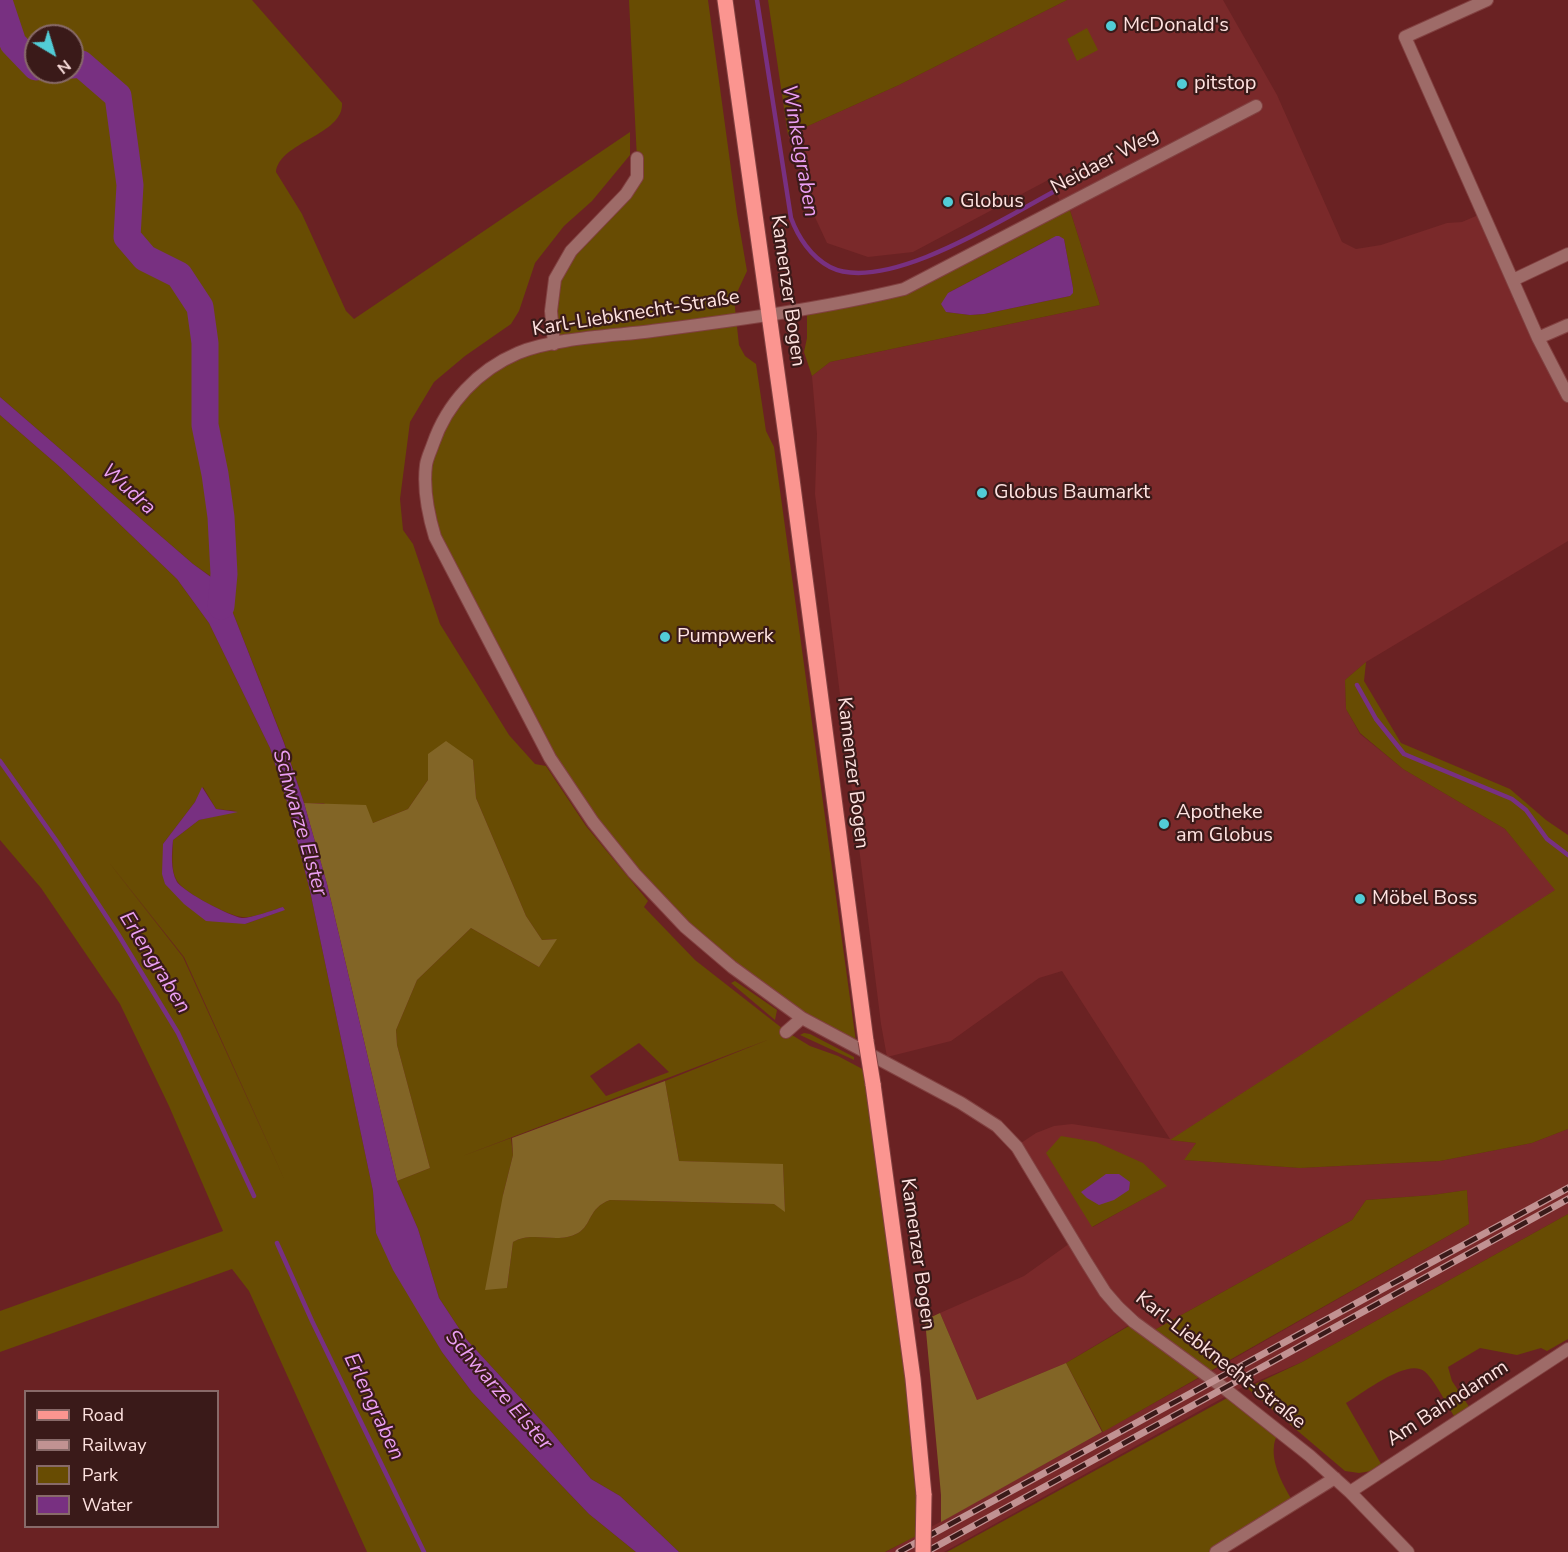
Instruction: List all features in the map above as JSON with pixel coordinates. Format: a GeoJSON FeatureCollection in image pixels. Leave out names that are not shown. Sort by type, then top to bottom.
{"type":"FeatureCollection","features":[{"type":"Feature","properties":{"kind":"main road","name":"Kamenzer Bogen"},"geometry":{"type":"LineString","coordinates":[[725,0],[794,490],[866,1041],[914,1379],[924,1494],[923,1552]]}},
{"type":"Feature","properties":{"kind":"street"},"geometry":{"type":"LineString","coordinates":[[1487,0],[1405,38],[1538,339],[1568,396]]}},
{"type":"Feature","properties":{"kind":"street","name":"Neidaer Weg"},"geometry":{"type":"LineString","coordinates":[[769,314],[904,289],[1256,106]]}},
{"type":"Feature","properties":{"kind":"street"},"geometry":{"type":"LineString","coordinates":[[554,344],[551,311],[555,279],[571,251],[631,186],[637,177],[637,158]]}},
{"type":"Feature","properties":{"kind":"street"},"geometry":{"type":"LineString","coordinates":[[1513,280],[1568,254]]}},
{"type":"Feature","properties":{"kind":"street","name":"Karl-Liebknecht-Straße"},"geometry":{"type":"LineString","coordinates":[[769,314],[554,344],[519,353],[488,369],[455,401],[436,435],[426,464],[426,496],[435,537],[550,758],[593,822],[634,873],[686,927],[732,967],[802,1018],[961,1103],[997,1126],[1017,1147],[1105,1292],[1118,1307],[1134,1322],[1274,1426],[1350,1492],[1408,1552]]}},
{"type":"Feature","properties":{"kind":"street"},"geometry":{"type":"LineString","coordinates":[[1538,339],[1568,325]]}},
{"type":"Feature","properties":{"kind":"street"},"geometry":{"type":"LineString","coordinates":[[786,1032],[802,1018]]}},
{"type":"Feature","properties":{"kind":"street","name":"Am Bahndamm"},"geometry":{"type":"LineString","coordinates":[[1350,1492],[1568,1349]]}},
{"type":"Feature","properties":{"kind":"street"},"geometry":{"type":"LineString","coordinates":[[1216,1552],[1335,1478]]}},
{"type":"Feature","properties":{"kind":"shaded area"},"geometry":{"type":"Polygon","coordinates":[[[1067,0],[1223,0],[1277,95],[1342,242],[1356,249],[1381,245],[1447,223],[1462,222],[1483,213],[1568,400],[1568,541],[1366,662],[1345,680],[1346,709],[1360,734],[1403,769],[1505,829],[1556,890],[1171,1140],[1196,1143],[1185,1160],[1300,1168],[1440,1161],[1532,1143],[1568,1129],[1568,1214],[1302,1362],[1239,1389],[944,1552],[886,1552],[1221,1366],[1469,1224],[1467,1190],[1366,1200],[1352,1220],[1149,1333],[1134,1322],[1066,1363],[977,1400],[940,1313],[1024,1276],[1073,1241],[1021,1143],[1036,1133],[1054,1126],[1072,1124],[1170,1139],[1062,971],[1039,978],[951,1041],[887,1057],[815,494],[817,434],[812,376],[830,362],[1100,305],[1068,204],[1268,100],[1062,206],[1050,179],[913,252],[868,257],[827,243],[807,200],[788,135],[899,85],[1067,0]],[[1166,1186],[1072,1192],[1093,1227],[1166,1186]]]}},
{"type":"Feature","properties":{"kind":"shaded area"},"geometry":{"type":"Polygon","coordinates":[[[446,741],[473,760],[476,798],[526,916],[542,940],[557,939],[539,967],[471,928],[417,980],[396,1030],[397,1045],[430,1168],[397,1181],[327,884],[304,803],[366,805],[373,823],[408,809],[428,780],[428,754],[446,741]]]}},
{"type":"Feature","properties":{"kind":"shaded area"},"geometry":{"type":"Polygon","coordinates":[[[665,1081],[679,1161],[783,1164],[785,1212],[774,1204],[610,1200],[598,1207],[586,1226],[578,1233],[562,1238],[529,1237],[513,1242],[507,1288],[485,1290],[513,1155],[512,1138],[665,1081]]]}},
{"type":"Feature","properties":{"kind":"shaded area"},"geometry":{"type":"Polygon","coordinates":[[[940,1313],[977,1400],[1066,1363],[1102,1432],[941,1522],[941,1495],[925,1320],[940,1313]]]}},
{"type":"Feature","properties":{"kind":"green space"},"geometry":{"type":"Polygon","coordinates":[[[0,0],[252,0],[342,103],[340,114],[333,123],[288,153],[280,162],[276,172],[302,214],[346,311],[354,319],[630,132],[630,155],[592,201],[564,226],[535,263],[519,311],[511,324],[465,356],[434,382],[410,422],[400,499],[403,530],[413,544],[440,624],[509,735],[535,764],[546,766],[586,826],[648,901],[644,907],[695,960],[787,1032],[810,1046],[838,1056],[868,1072],[913,1379],[924,1532],[885,1552],[679,1552],[620,1496],[591,1479],[549,1429],[466,1339],[439,1298],[418,1229],[397,1181],[430,1168],[397,1045],[396,1030],[417,980],[471,928],[539,967],[556,939],[542,940],[526,916],[476,798],[473,760],[428,754],[428,780],[408,809],[373,823],[323,803],[304,803],[284,742],[231,608],[229,572],[216,580],[193,564],[0,397],[0,0]],[[770,1039],[460,1157],[511,1138],[513,1155],[503,1195],[507,1288],[513,1242],[529,1237],[562,1238],[578,1233],[586,1226],[598,1207],[610,1200],[774,1204],[785,1211],[783,1165],[679,1161],[665,1081],[770,1039]],[[639,1043],[590,1076],[606,1096],[669,1072],[639,1043]]]}},
{"type":"Feature","properties":{"kind":"green space"},"geometry":{"type":"Polygon","coordinates":[[[629,0],[708,0],[747,271],[734,299],[739,345],[745,356],[756,364],[766,431],[774,447],[857,1049],[732,967],[635,873],[550,758],[436,537],[427,496],[436,435],[489,369],[555,343],[558,270],[638,179],[629,0]]]}},
{"type":"Feature","properties":{"kind":"green space"},"geometry":{"type":"Polygon","coordinates":[[[768,0],[1067,0],[899,85],[788,135],[768,0]]]}},
{"type":"Feature","properties":{"kind":"green space"},"geometry":{"type":"Polygon","coordinates":[[[1087,28],[1098,50],[1077,61],[1067,39],[1087,28]]]}},
{"type":"Feature","properties":{"kind":"green space"},"geometry":{"type":"Polygon","coordinates":[[[1068,204],[1100,305],[830,362],[812,376],[804,352],[807,338],[807,312],[870,302],[1068,204]],[[1050,239],[948,293],[946,312],[984,314],[1070,296],[1073,288],[1064,239],[1050,239]]]}},
{"type":"Feature","properties":{"kind":"green space"},"geometry":{"type":"Polygon","coordinates":[[[0,415],[60,467],[177,579],[209,623],[270,748],[289,808],[310,891],[373,1191],[376,1233],[442,1352],[472,1392],[589,1514],[636,1552],[367,1552],[249,1291],[232,1269],[0,1352],[0,1311],[223,1231],[169,1106],[120,1004],[41,888],[0,840],[0,415]],[[203,787],[195,802],[163,844],[165,884],[245,924],[284,910],[283,907],[251,917],[236,916],[188,892],[177,881],[173,866],[173,840],[199,820],[236,811],[216,809],[203,787]],[[107,860],[183,957],[286,1183],[184,957],[107,860]]]}},
{"type":"Feature","properties":{"kind":"green space"},"geometry":{"type":"Polygon","coordinates":[[[1366,662],[1364,681],[1401,743],[1510,789],[1546,820],[1568,835],[1568,1129],[1532,1143],[1440,1161],[1300,1168],[1184,1160],[1196,1143],[1170,1140],[1555,890],[1505,829],[1403,769],[1360,733],[1346,709],[1345,680],[1366,662]]]}},
{"type":"Feature","properties":{"kind":"green space"},"geometry":{"type":"Polygon","coordinates":[[[735,981],[777,1010],[775,1020],[731,983],[735,981]]]}},
{"type":"Feature","properties":{"kind":"green space"},"geometry":{"type":"Polygon","coordinates":[[[804,1033],[854,1057],[854,1060],[800,1035],[804,1033]]]}},
{"type":"Feature","properties":{"kind":"green space"},"geometry":{"type":"Polygon","coordinates":[[[1061,1136],[1096,1142],[1143,1163],[1167,1186],[1092,1227],[1046,1153],[1061,1136]]]}},
{"type":"Feature","properties":{"kind":"green space"},"geometry":{"type":"Polygon","coordinates":[[[1467,1190],[1469,1224],[1103,1432],[1066,1363],[1134,1323],[1149,1333],[1352,1220],[1366,1200],[1467,1190]]]}},
{"type":"Feature","properties":{"kind":"green space"},"geometry":{"type":"Polygon","coordinates":[[[1568,1214],[1568,1339],[1547,1351],[1541,1348],[1517,1355],[1480,1348],[1448,1367],[1452,1381],[1472,1411],[1457,1421],[1428,1374],[1416,1368],[1407,1369],[1385,1378],[1346,1403],[1384,1469],[1359,1473],[1345,1471],[1247,1388],[1302,1362],[1568,1214]]]}},
{"type":"Feature","properties":{"kind":"green space"},"geometry":{"type":"Polygon","coordinates":[[[1229,1397],[1278,1432],[1274,1444],[1277,1471],[1298,1509],[1228,1552],[947,1552],[1229,1397]]]}},
{"type":"Feature","properties":{"kind":"water"},"geometry":{"type":"Polygon","coordinates":[[[1056,236],[1064,239],[1073,288],[1070,296],[984,314],[946,312],[941,304],[948,293],[1056,236]]]}},
{"type":"Feature","properties":{"kind":"water"},"geometry":{"type":"Polygon","coordinates":[[[0,397],[193,564],[215,580],[218,569],[229,572],[231,608],[284,743],[304,803],[327,884],[397,1181],[418,1229],[439,1298],[466,1339],[549,1429],[591,1479],[620,1496],[679,1552],[636,1552],[589,1514],[472,1392],[442,1352],[393,1270],[376,1233],[373,1191],[310,891],[289,808],[270,748],[209,623],[177,579],[60,467],[0,415],[0,397]]]}},
{"type":"Feature","properties":{"kind":"water"},"geometry":{"type":"Polygon","coordinates":[[[202,787],[216,809],[238,812],[199,820],[173,840],[172,867],[177,882],[188,892],[207,903],[242,918],[283,907],[285,910],[245,924],[206,921],[184,904],[165,884],[162,874],[163,844],[195,802],[202,787]]]}},
{"type":"Feature","properties":{"kind":"water"},"geometry":{"type":"Polygon","coordinates":[[[1106,1174],[1119,1174],[1130,1182],[1129,1190],[1114,1200],[1099,1205],[1081,1192],[1106,1174]]]}},
{"type":"Feature","properties":{"kind":"waterway","name":"Winkelgraben"},"geometry":{"type":"LineString","coordinates":[[757,0],[791,218],[806,246],[823,263],[853,273],[881,271],[912,262],[977,234],[1055,191]]}},
{"type":"Feature","properties":{"kind":"waterway","name":"Schwarze Elster"},"geometry":{"type":"LineString","coordinates":[[0,4],[13,43],[24,54]]}},
{"type":"Feature","properties":{"kind":"waterway","name":"Schwarze Elster"},"geometry":{"type":"LineString","coordinates":[[84,67],[118,96],[130,185],[127,237],[145,258],[179,275],[200,307],[205,343],[205,425],[221,517],[224,574],[221,606]]}},
{"type":"Feature","properties":{"kind":"waterway"},"geometry":{"type":"LineString","coordinates":[[1357,685],[1376,719],[1404,754],[1512,799],[1526,810],[1547,839],[1568,855]]}},
{"type":"Feature","properties":{"kind":"waterway","name":"Erlengraben"},"geometry":{"type":"LineString","coordinates":[[0,761],[118,934],[178,1033],[254,1196]]}},
{"type":"Feature","properties":{"kind":"waterway","name":"Erlengraben"},"geometry":{"type":"LineString","coordinates":[[277,1243],[312,1321],[424,1552]]}},
{"type":"Feature","properties":{"kind":"railway"},"geometry":{"type":"LineString","coordinates":[[899,1552],[1568,1188]]}},
{"type":"Feature","properties":{"kind":"railway"},"geometry":{"type":"LineString","coordinates":[[926,1552],[1568,1199]]}},
{"type":"Feature","properties":{"kind":"place","name":"McDonald's"},"geometry":{"type":"Point","coordinates":[1111,26]}},
{"type":"Feature","properties":{"kind":"place","name":"pitstop"},"geometry":{"type":"Point","coordinates":[1182,84]}},
{"type":"Feature","properties":{"kind":"place","name":"Globus"},"geometry":{"type":"Point","coordinates":[948,202]}},
{"type":"Feature","properties":{"kind":"place","name":"Globus Baumarkt"},"geometry":{"type":"Point","coordinates":[982,493]}},
{"type":"Feature","properties":{"kind":"place","name":"Pumpwerk"},"geometry":{"type":"Point","coordinates":[665,637]}},
{"type":"Feature","properties":{"kind":"place","name":"Apotheke am Globus"},"geometry":{"type":"Point","coordinates":[1164,824]}},
{"type":"Feature","properties":{"kind":"place","name":"Möbel Boss"},"geometry":{"type":"Point","coordinates":[1360,899]}},
{"type":"Feature","properties":{"kind":"water label","name":"Wudra"},"geometry":{"type":"Point","coordinates":[128,490]}}]}
